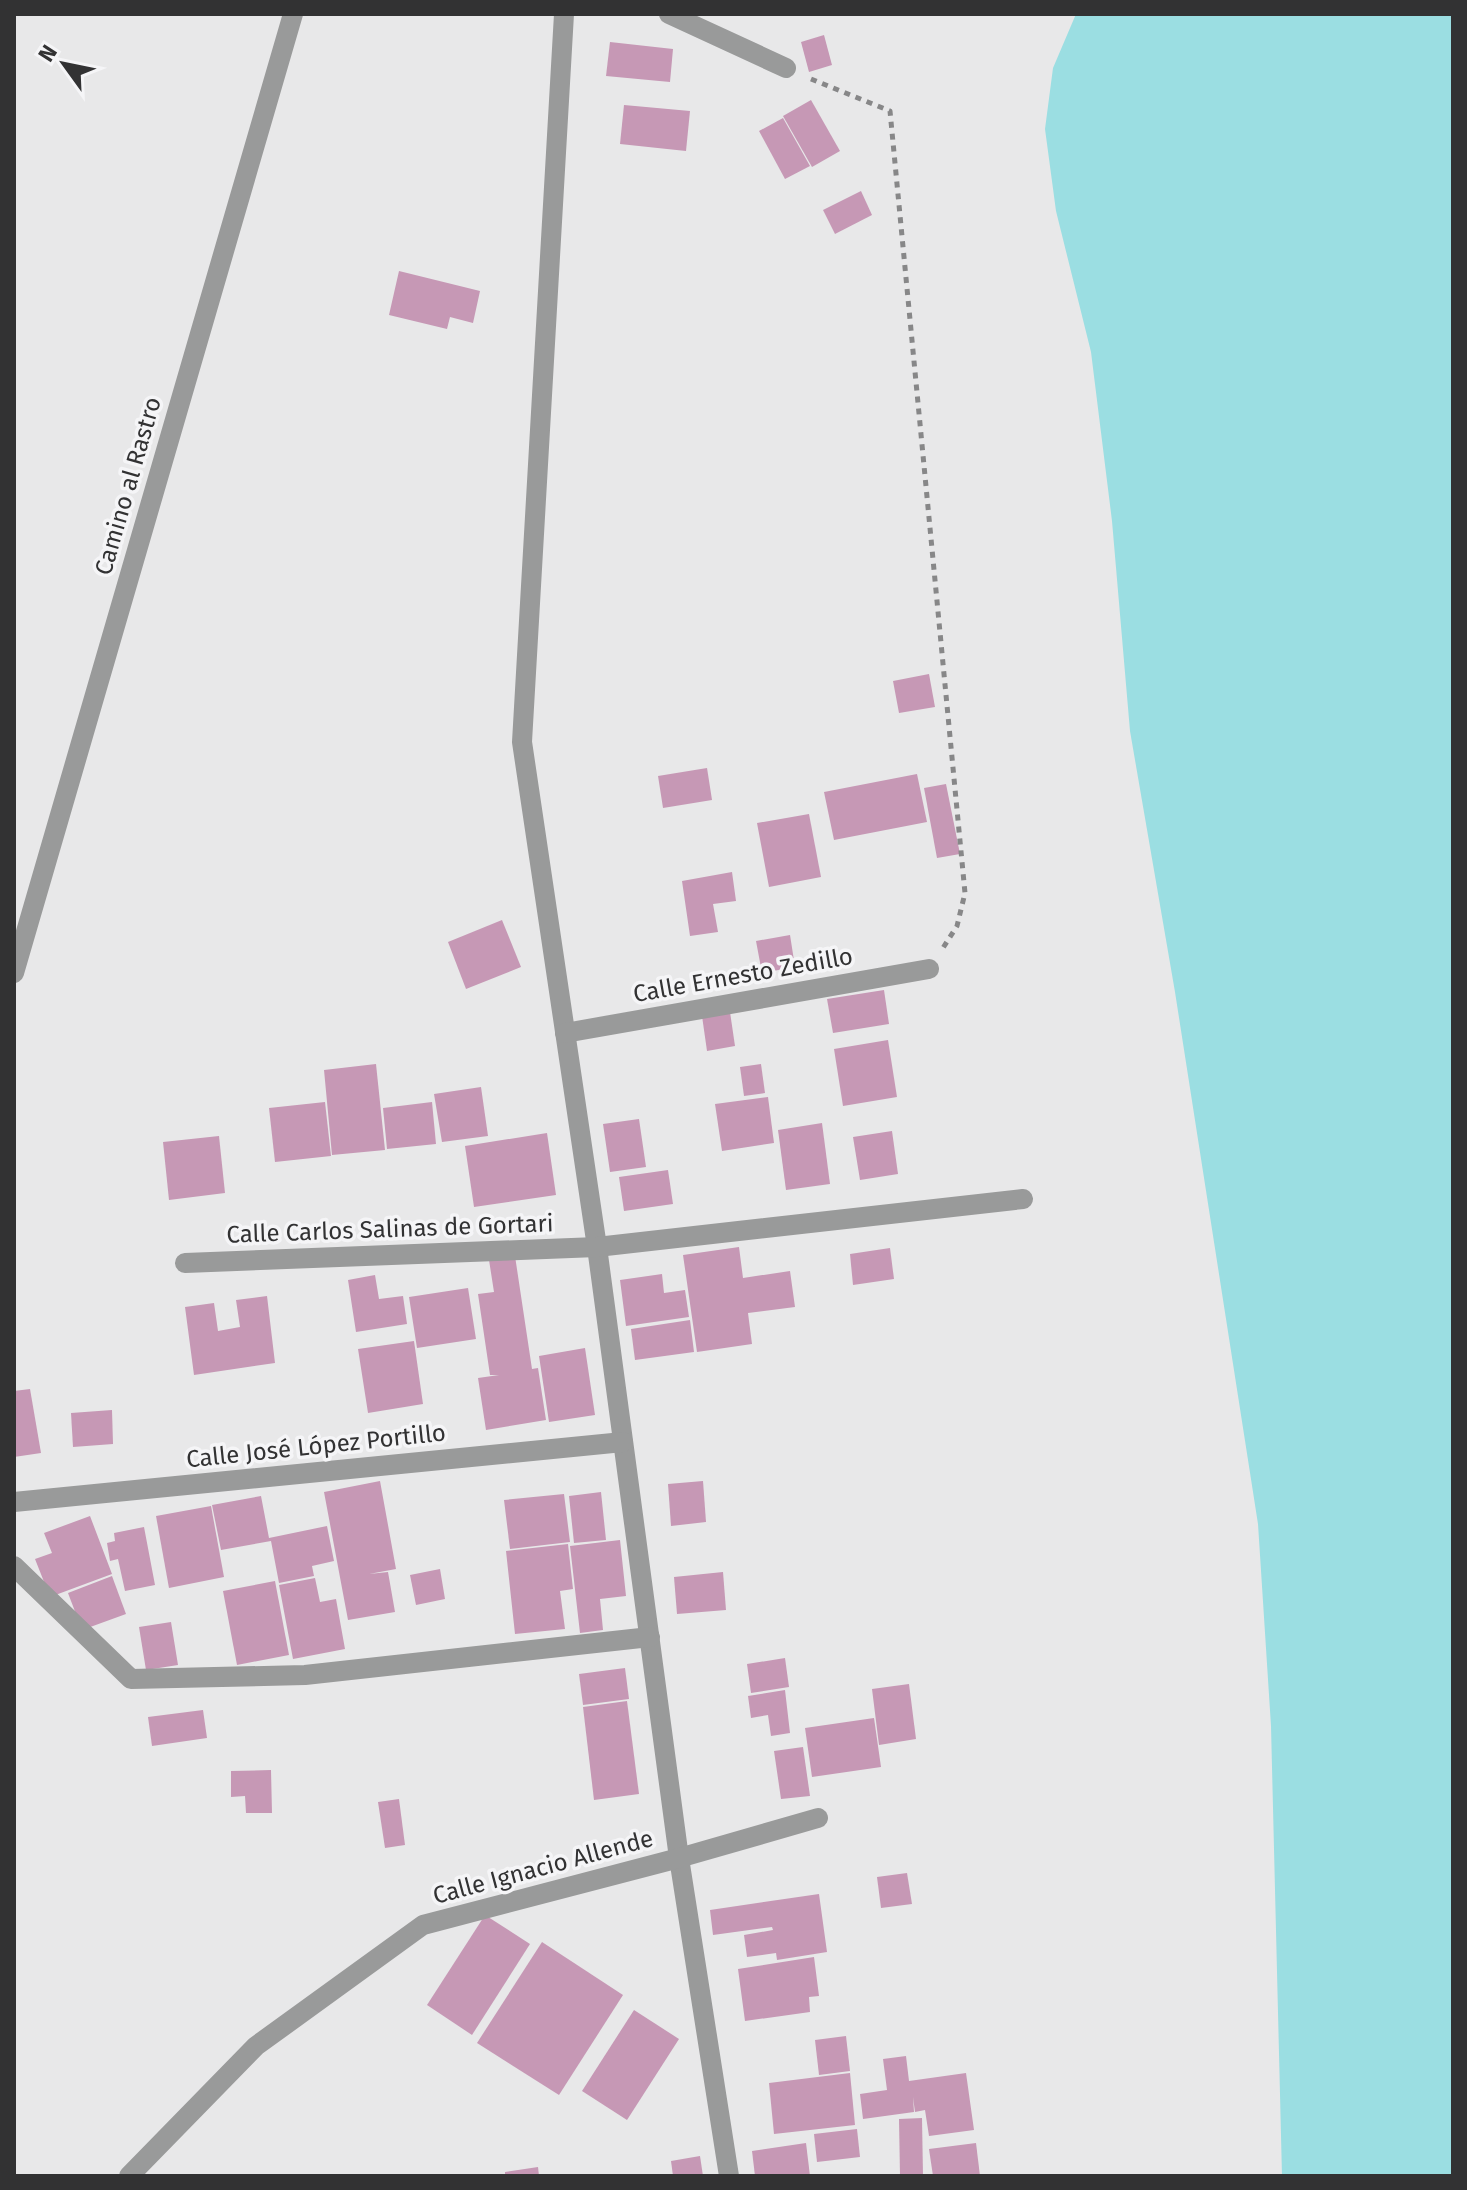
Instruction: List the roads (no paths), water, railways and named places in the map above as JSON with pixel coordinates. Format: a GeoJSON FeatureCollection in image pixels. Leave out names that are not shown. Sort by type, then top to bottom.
{"type":"FeatureCollection","features":[{"type":"Feature","properties":{"kind":"street","name":"Camino al Rastro"},"geometry":{"type":"LineString","coordinates":[[14,973],[293,14]]}},
{"type":"Feature","properties":{"kind":"street"},"geometry":{"type":"LineString","coordinates":[[564,14],[522,742],[597,1247],[679,1858],[729,2176]]}},
{"type":"Feature","properties":{"kind":"street"},"geometry":{"type":"LineString","coordinates":[[669,14],[786,68]]}},
{"type":"Feature","properties":{"kind":"street","name":"Calle Ernesto Zedillo"},"geometry":{"type":"LineString","coordinates":[[565,1033],[929,969]]}},
{"type":"Feature","properties":{"kind":"street","name":"Calle Carlos Salinas de Gortari"},"geometry":{"type":"LineString","coordinates":[[185,1263],[597,1247],[1023,1199]]}},
{"type":"Feature","properties":{"kind":"street","name":"Calle José López Portillo"},"geometry":{"type":"LineString","coordinates":[[14,1502],[623,1442]]}},
{"type":"Feature","properties":{"kind":"street"},"geometry":{"type":"LineString","coordinates":[[14,1566],[131,1679],[305,1675],[650,1637]]}},
{"type":"Feature","properties":{"kind":"street","name":"Calle Ignacio Allende"},"geometry":{"type":"LineString","coordinates":[[129,2176],[256,2046],[423,1925],[818,1818]]}},
{"type":"Feature","properties":{"kind":"water"},"geometry":{"type":"Polygon","coordinates":[[[1076,14],[1453,14],[1453,2176],[1282,2176],[1271,1726],[1258,1524],[1175,992],[1130,731],[1112,521],[1091,352],[1056,211],[1045,129],[1053,68],[1076,14]]]}}]}
